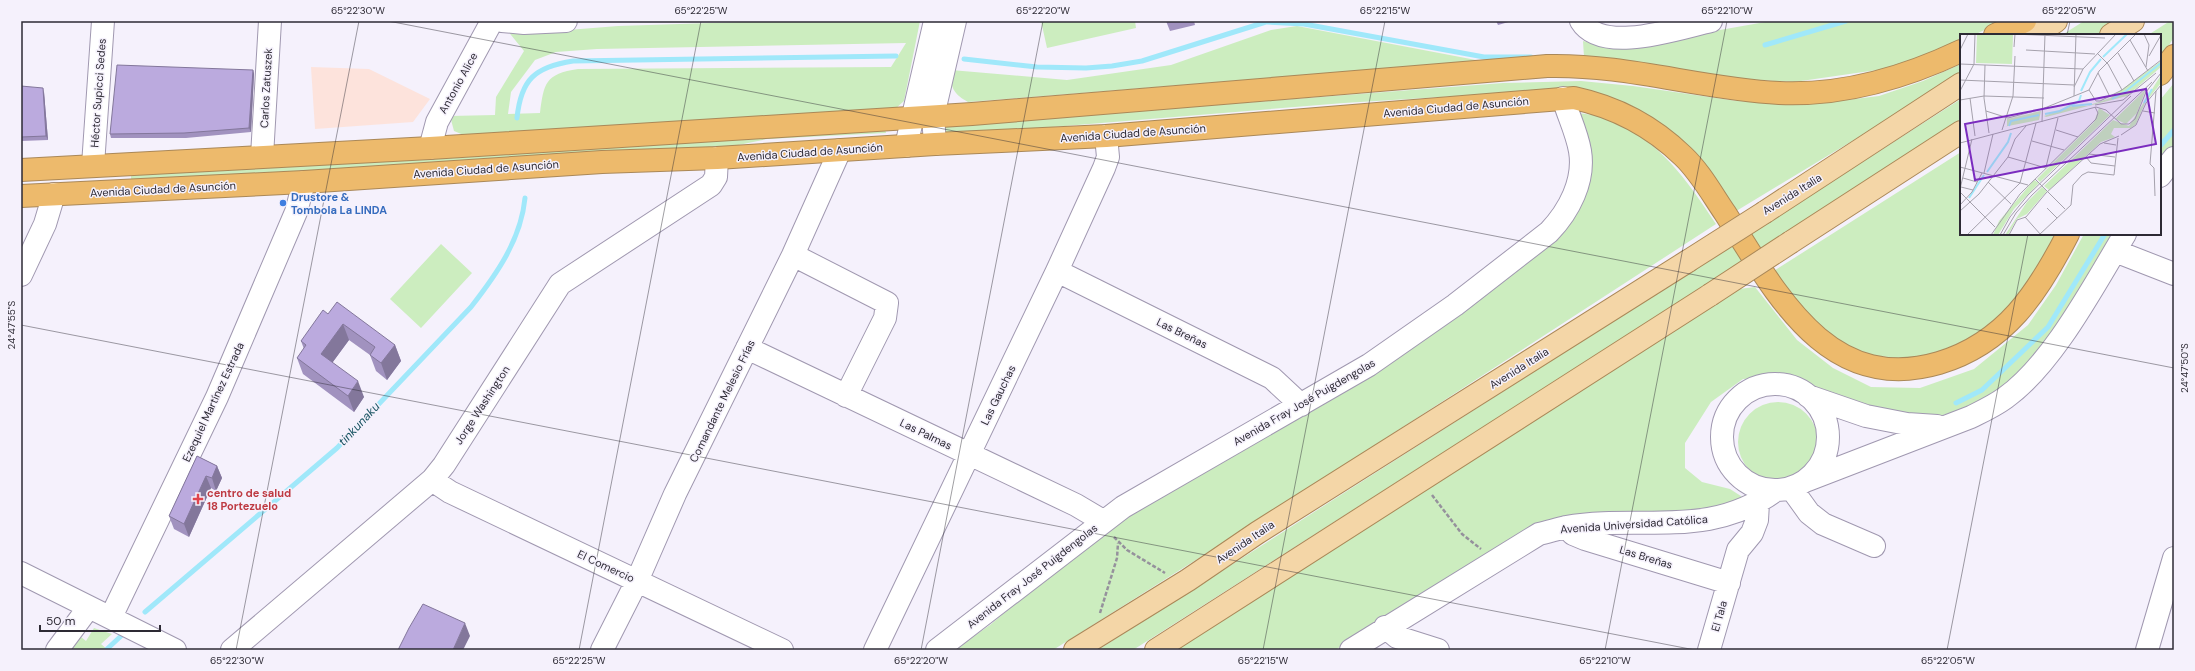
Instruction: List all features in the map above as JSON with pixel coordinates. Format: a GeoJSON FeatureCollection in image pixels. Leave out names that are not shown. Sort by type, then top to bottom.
{"type":"FeatureCollection","features":[{"type":"Feature","properties":{"kind":"highway"},"geometry":{"type":"LineString","coordinates":[[1997,34],[2025,21]]}},
{"type":"Feature","properties":{"kind":"highway"},"geometry":{"type":"LineString","coordinates":[[21,170],[430,148],[923,117],[1553,66],[1609,69],[1779,93],[1828,91],[1863,86],[1904,76],[1960,51]]}},
{"type":"Feature","properties":{"kind":"highway"},"geometry":{"type":"LineString","coordinates":[[2161,73],[2174,56]]}},
{"type":"Feature","properties":{"kind":"highway","name":"Avenida Ciudad de Asunción"},"geometry":{"type":"LineString","coordinates":[[21,196],[304,182],[602,162],[716,158],[935,144],[1106,136],[1563,98],[1597,103],[1627,115],[1654,132],[1683,156],[1701,177],[1773,288],[1807,329],[1830,349],[1863,364],[1883,369],[1904,370],[1924,368],[1944,362],[1974,348],[2006,326],[2037,290],[2067,235]]}},
{"type":"Feature","properties":{"kind":"main road"},"geometry":{"type":"LineString","coordinates":[[2036,34],[2056,21]]}},
{"type":"Feature","properties":{"kind":"main road"},"geometry":{"type":"LineString","coordinates":[[2113,34],[2133,21]]}},
{"type":"Feature","properties":{"kind":"main road","name":"Avenida Italia"},"geometry":{"type":"LineString","coordinates":[[1082,646],[1765,212],[1960,85]]}},
{"type":"Feature","properties":{"kind":"main road"},"geometry":{"type":"LineString","coordinates":[[1156,650],[1422,482],[1960,133]]}},
{"type":"Feature","properties":{"kind":"street","name":"Héctor Supicci Sedes"},"geometry":{"type":"LineString","coordinates":[[93,165],[103,21]]}},
{"type":"Feature","properties":{"kind":"street","name":"Carlos Zatuszek"},"geometry":{"type":"LineString","coordinates":[[262,156],[270,21]]}},
{"type":"Feature","properties":{"kind":"street","name":"Antonio Alice"},"geometry":{"type":"LineString","coordinates":[[430,148],[436,122],[492,21]]}},
{"type":"Feature","properties":{"kind":"street"},"geometry":{"type":"LineString","coordinates":[[502,21],[524,23],[566,21]]}},
{"type":"Feature","properties":{"kind":"street"},"geometry":{"type":"LineString","coordinates":[[935,21],[923,117],[935,144]]}},
{"type":"Feature","properties":{"kind":"street"},"geometry":{"type":"LineString","coordinates":[[906,146],[923,117],[955,21]]}},
{"type":"Feature","properties":{"kind":"street"},"geometry":{"type":"LineString","coordinates":[[1581,21],[1584,27],[1596,33],[1608,37],[1630,38],[1711,21]]}},
{"type":"Feature","properties":{"kind":"street","name":"Avenida Fray José Puigdengolas"},"geometry":{"type":"LineString","coordinates":[[936,650],[1122,507],[1369,365],[1455,305],[1549,232],[1560,221],[1576,190],[1581,172],[1580,152],[1563,98]]}},
{"type":"Feature","properties":{"kind":"street","name":"Las Gauchas"},"geometry":{"type":"LineString","coordinates":[[875,650],[1057,271],[1104,168],[1108,157],[1106,136]]}},
{"type":"Feature","properties":{"kind":"street","name":"Comandante Melesio Frías"},"geometry":{"type":"LineString","coordinates":[[602,650],[637,580],[675,494],[793,255],[840,150]]}},
{"type":"Feature","properties":{"kind":"street","name":"Jorge Washington"},"geometry":{"type":"LineString","coordinates":[[232,650],[432,480],[444,465],[560,284],[711,185],[716,176],[716,158]]}},
{"type":"Feature","properties":{"kind":"street"},"geometry":{"type":"LineString","coordinates":[[2161,175],[2174,158]]}},
{"type":"Feature","properties":{"kind":"street","name":"Ezequiel Martínez Estrada"},"geometry":{"type":"LineString","coordinates":[[111,617],[217,397],[296,212],[304,182]]}},
{"type":"Feature","properties":{"kind":"street"},"geometry":{"type":"LineString","coordinates":[[21,275],[45,224],[54,194]]}},
{"type":"Feature","properties":{"kind":"street"},"geometry":{"type":"LineString","coordinates":[[2120,242],[2174,274]]}},
{"type":"Feature","properties":{"kind":"street","name":"Avenida Universidad Católica"},"geometry":{"type":"LineString","coordinates":[[1944,426],[1887,421],[1866,416],[1808,396],[1794,388],[1779,384],[1764,385],[1749,390],[1737,400],[1727,413],[1722,428],[1722,443],[1726,458],[1734,471],[1746,482],[1760,488],[1791,486],[1944,426],[1992,407],[2007,397],[2036,370],[2059,339],[2120,242]]}},
{"type":"Feature","properties":{"kind":"street"},"geometry":{"type":"LineString","coordinates":[[793,255],[887,303],[885,318],[846,396]]}},
{"type":"Feature","properties":{"kind":"street","name":"Las Breñas"},"geometry":{"type":"LineString","coordinates":[[1057,271],[1272,378],[1301,405]]}},
{"type":"Feature","properties":{"kind":"street","name":"Las Palmas"},"geometry":{"type":"LineString","coordinates":[[747,348],[969,455],[1076,504],[1103,521]]}},
{"type":"Feature","properties":{"kind":"street","name":"Avenida Universidad Católica"},"geometry":{"type":"LineString","coordinates":[[1351,650],[1539,534],[1566,527],[1706,520],[1758,503],[1791,486],[1817,470],[1824,458],[1828,445],[1828,431],[1825,418],[1818,406],[1808,396]]}},
{"type":"Feature","properties":{"kind":"street","name":"El Comercio"},"geometry":{"type":"LineString","coordinates":[[432,480],[450,492],[782,650]]}},
{"type":"Feature","properties":{"kind":"street"},"geometry":{"type":"LineString","coordinates":[[1791,486],[1809,513],[1823,524],[1874,546]]}},
{"type":"Feature","properties":{"kind":"street","name":"El Tala"},"geometry":{"type":"LineString","coordinates":[[1709,650],[1738,550],[1752,533],[1757,520],[1758,503]]}},
{"type":"Feature","properties":{"kind":"street","name":"Las Breñas"},"geometry":{"type":"LineString","coordinates":[[1566,527],[1573,534],[1585,539],[1728,582]]}},
{"type":"Feature","properties":{"kind":"street"},"geometry":{"type":"LineString","coordinates":[[2147,650],[2174,558]]}},
{"type":"Feature","properties":{"kind":"street"},"geometry":{"type":"LineString","coordinates":[[21,573],[175,650]]}},
{"type":"Feature","properties":{"kind":"street"},"geometry":{"type":"LineString","coordinates":[[57,650],[88,606]]}},
{"type":"Feature","properties":{"kind":"street"},"geometry":{"type":"LineString","coordinates":[[1385,628],[1397,637],[1438,650]]}},
{"type":"Feature","properties":{"kind":"path"},"geometry":{"type":"LineString","coordinates":[[1422,482],[1462,534],[1471,543],[1498,559]]}},
{"type":"Feature","properties":{"kind":"path"},"geometry":{"type":"LineString","coordinates":[[1103,521],[1118,542],[1127,550],[1165,573],[1188,580]]}},
{"type":"Feature","properties":{"kind":"path"},"geometry":{"type":"LineString","coordinates":[[1082,646],[1112,578],[1117,558],[1118,542]]}},
{"type":"Feature","properties":{"kind":"shaded area"},"geometry":{"type":"Polygon","coordinates":[[[311,67],[369,69],[430,99],[413,122],[315,129],[311,67]]]}},
{"type":"Feature","properties":{"kind":"green space"},"geometry":{"type":"Polygon","coordinates":[[[768,21],[920,21],[904,101],[894,110],[466,136],[454,131],[450,116],[495,115],[496,97],[524,51],[507,30],[543,32],[618,26],[768,21]],[[906,43],[597,49],[556,52],[535,60],[511,92],[508,114],[540,113],[543,94],[548,82],[559,74],[578,69],[891,67],[906,43]]]}},
{"type":"Feature","properties":{"kind":"green space"},"geometry":{"type":"Polygon","coordinates":[[[1041,21],[1135,21],[1136,28],[1047,48],[1041,21]]]}},
{"type":"Feature","properties":{"kind":"green space"},"geometry":{"type":"Polygon","coordinates":[[[1771,21],[2003,21],[1976,34],[1960,34],[1960,41],[1891,68],[1794,82],[1704,77],[1559,62],[1280,77],[968,102],[956,93],[951,81],[951,70],[1067,80],[1171,65],[1271,30],[1297,26],[1476,60],[1542,60],[1584,57],[1583,41],[1612,49],[1771,21]]]}},
{"type":"Feature","properties":{"kind":"green space"},"geometry":{"type":"Polygon","coordinates":[[[2084,21],[2122,21],[2102,34],[2064,34],[2084,21]]]}},
{"type":"Feature","properties":{"kind":"green space"},"geometry":{"type":"Polygon","coordinates":[[[2170,21],[2174,21],[2174,37],[2161,58],[2161,34],[2150,34],[2170,21]]]}},
{"type":"Feature","properties":{"kind":"green space"},"geometry":{"type":"Polygon","coordinates":[[[1960,64],[1960,74],[1935,91],[1728,216],[1657,131],[1522,92],[1344,103],[942,136],[941,126],[1503,83],[1581,81],[1633,86],[1737,101],[1814,104],[1879,96],[1923,81],[1960,64]]]}},
{"type":"Feature","properties":{"kind":"green space"},"geometry":{"type":"Polygon","coordinates":[[[2174,83],[2174,147],[2161,160],[2161,99],[2174,83]]]}},
{"type":"Feature","properties":{"kind":"green space"},"geometry":{"type":"Polygon","coordinates":[[[1960,100],[1960,124],[1133,650],[1098,650],[1960,100]]]}},
{"type":"Feature","properties":{"kind":"green space"},"geometry":{"type":"Polygon","coordinates":[[[1570,112],[1603,117],[1626,128],[1642,138],[1670,162],[1694,192],[1716,224],[1264,517],[1053,650],[954,650],[990,625],[1100,532],[1365,379],[1584,191],[1570,112]]]}},
{"type":"Feature","properties":{"kind":"green space"},"geometry":{"type":"Polygon","coordinates":[[[885,129],[886,133],[767,139],[724,148],[131,180],[131,174],[885,129]]]}},
{"type":"Feature","properties":{"kind":"green space"},"geometry":{"type":"Polygon","coordinates":[[[1960,153],[1960,235],[2059,235],[2006,316],[1968,345],[1928,362],[1839,351],[1769,274],[1960,153]]]}},
{"type":"Feature","properties":{"kind":"green space"},"geometry":{"type":"Polygon","coordinates":[[[2083,235],[2111,235],[2056,330],[2011,382],[1964,409],[1932,418],[1844,402],[1797,381],[1776,377],[1743,379],[1711,402],[1685,443],[1685,468],[1702,482],[1730,489],[1744,498],[1704,515],[1556,522],[1468,569],[1335,650],[1175,650],[1739,289],[1755,287],[1797,340],[1833,368],[1871,387],[1920,388],[1974,369],[2028,325],[2056,285],[2083,235]]]}},
{"type":"Feature","properties":{"kind":"green space"},"geometry":{"type":"Polygon","coordinates":[[[441,244],[472,273],[421,328],[390,299],[441,244]]]}},
{"type":"Feature","properties":{"kind":"green space"},"geometry":{"type":"Polygon","coordinates":[[[1778,402],[1793,405],[1806,414],[1815,427],[1818,442],[1815,457],[1806,470],[1793,479],[1778,482],[1763,479],[1750,470],[1741,457],[1738,442],[1741,427],[1750,414],[1763,405],[1778,402]]]}},
{"type":"Feature","properties":{"kind":"green space"},"geometry":{"type":"Polygon","coordinates":[[[94,628],[112,634],[101,644],[108,650],[64,650],[76,633],[86,641],[94,628]]]}},
{"type":"Feature","properties":{"kind":"building"},"geometry":{"type":"Polygon","coordinates":[[[117,65],[253,70],[249,128],[184,133],[110,134],[117,65]]]}},
{"type":"Feature","properties":{"kind":"building"},"geometry":{"type":"Polygon","coordinates":[[[21,86],[43,88],[46,136],[21,137],[21,86]]]}},
{"type":"Feature","properties":{"kind":"building"},"geometry":{"type":"Polygon","coordinates":[[[337,302],[395,345],[381,363],[370,355],[375,347],[343,324],[321,354],[358,381],[348,396],[297,358],[306,345],[301,341],[323,310],[328,314],[337,302]]]}},
{"type":"Feature","properties":{"kind":"building"},"geometry":{"type":"Polygon","coordinates":[[[197,456],[217,466],[212,478],[206,476],[184,524],[169,516],[197,456]]]}},
{"type":"Feature","properties":{"kind":"building"},"geometry":{"type":"Polygon","coordinates":[[[423,604],[465,623],[453,650],[398,650],[423,604]]]}},
{"type":"Feature","properties":{"kind":"waterway"},"geometry":{"type":"LineString","coordinates":[[964,59],[1037,67],[1086,68],[1112,66],[1142,61],[1269,21]]}},
{"type":"Feature","properties":{"kind":"waterway"},"geometry":{"type":"LineString","coordinates":[[1765,45],[1846,21]]}},
{"type":"Feature","properties":{"kind":"waterway"},"geometry":{"type":"LineString","coordinates":[[1267,22],[1304,24],[1484,57],[1531,57]]}},
{"type":"Feature","properties":{"kind":"waterway"},"geometry":{"type":"LineString","coordinates":[[517,118],[522,93],[526,84],[532,77],[549,67],[573,61],[896,56]]}},
{"type":"Feature","properties":{"kind":"waterway"},"geometry":{"type":"LineString","coordinates":[[2161,145],[2174,130]]}},
{"type":"Feature","properties":{"kind":"waterway","name":"tinkunaku"},"geometry":{"type":"LineString","coordinates":[[145,612],[337,448],[471,307],[498,270],[513,243],[523,213],[525,198]]}},
{"type":"Feature","properties":{"kind":"waterway"},"geometry":{"type":"LineString","coordinates":[[1956,403],[1982,390],[2048,327],[2104,235]]}},
{"type":"Feature","properties":{"kind":"waterway","name":"tinkunaku"},"geometry":{"type":"LineString","coordinates":[[106,650],[121,636]]}},
{"type":"Feature","properties":{"kind":"place","name":"Drustore & Tombola La LINDA"},"geometry":{"type":"Point","coordinates":[283,203]}},
{"type":"Feature","properties":{"kind":"place","name":"centro de salud 18 Portezuelo"},"geometry":{"type":"Point","coordinates":[198,499]}}]}
